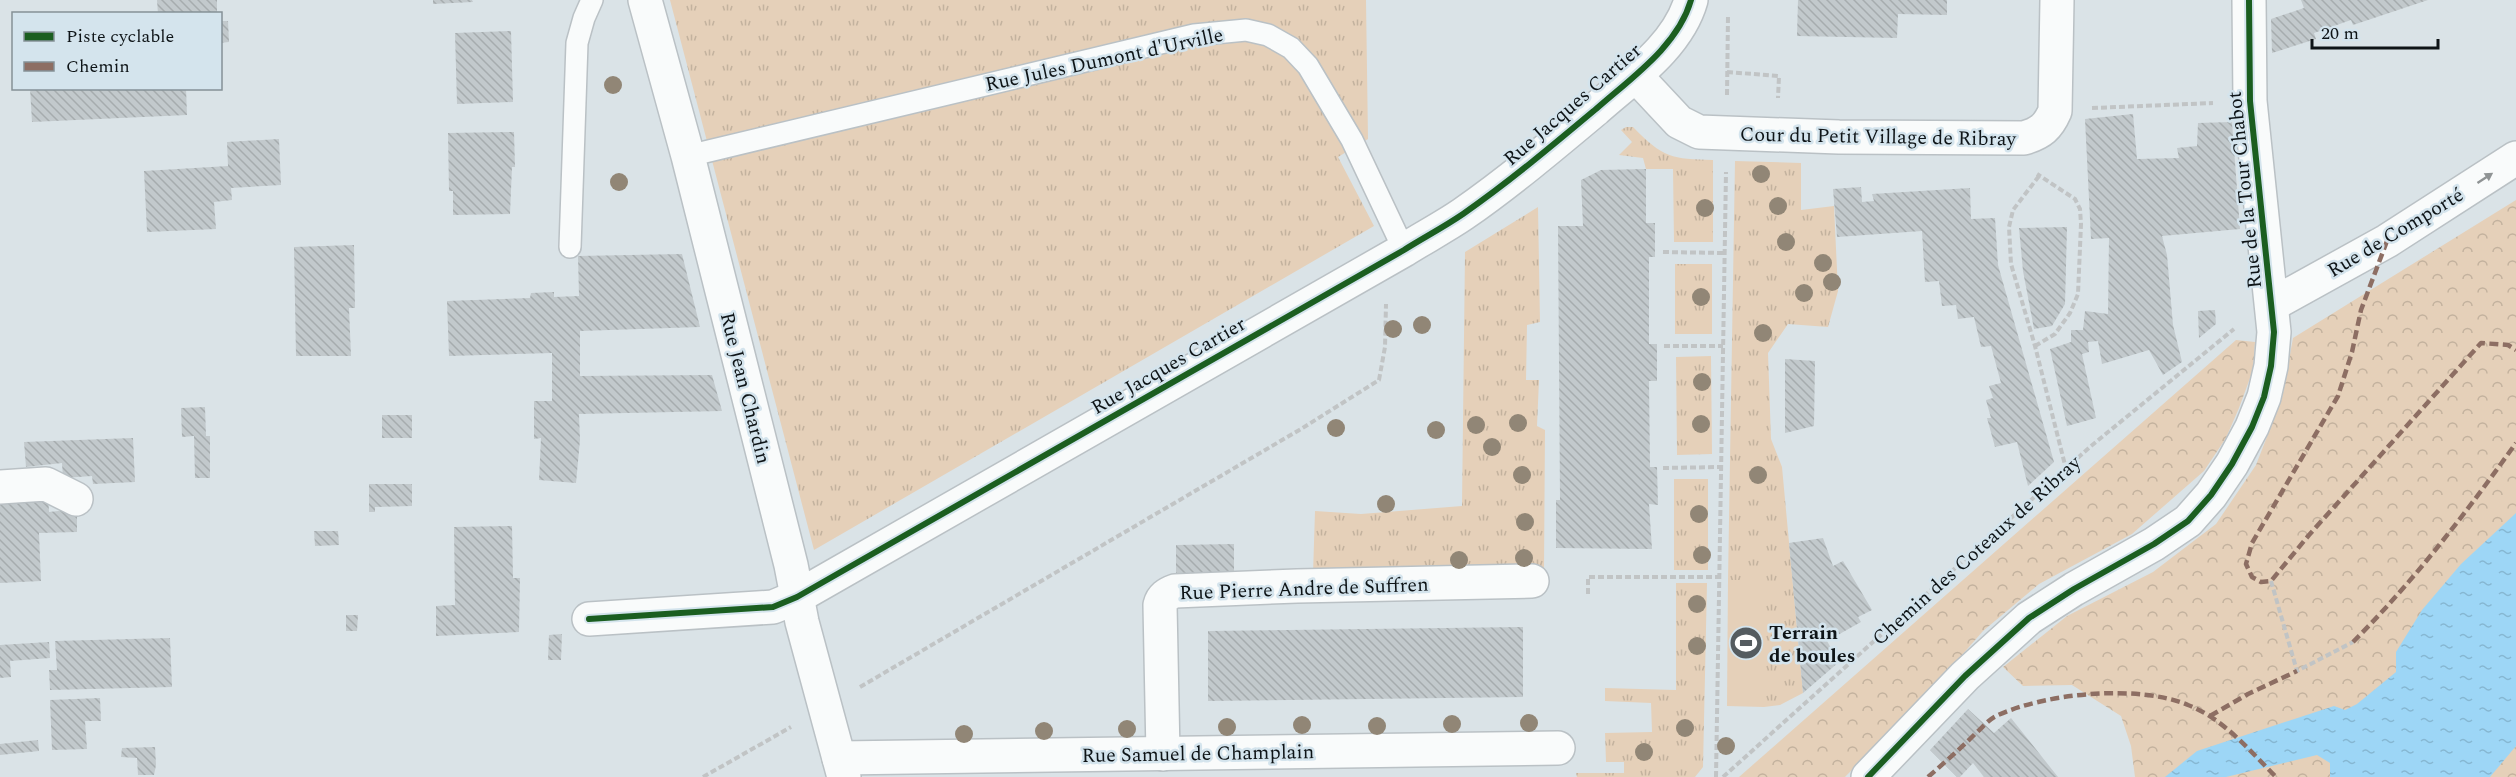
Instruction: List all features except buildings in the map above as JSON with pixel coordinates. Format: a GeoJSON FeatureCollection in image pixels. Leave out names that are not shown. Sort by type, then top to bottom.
{"type":"FeatureCollection","features":[{"type":"Feature","properties":{"kind":"street","name":"Rue Jean Chardin"},"geometry":{"type":"LineString","coordinates":[[645,0],[688,156],[791,565],[797,597],[842,768]]}},
{"type":"Feature","properties":{"kind":"street","name":"Rue Jacques Cartier"},"geometry":{"type":"LineString","coordinates":[[589,619],[773,608],[797,597],[1462,215],[1521,171],[1635,75],[1674,35],[1686,18],[1691,0]]}},
{"type":"Feature","properties":{"kind":"street","name":"Cour du Petit Village de Ribray"},"geometry":{"type":"LineString","coordinates":[[1635,75],[1679,122],[1699,132],[1991,140],[2024,138],[2037,134],[2049,125],[2055,111],[2057,0]]}},
{"type":"Feature","properties":{"kind":"street","name":"Rue de la Tour Chabot"},"geometry":{"type":"LineString","coordinates":[[1868,777],[1965,676],[2029,618],[2074,589],[2154,544],[2188,521],[2211,495],[2232,464],[2252,427],[2264,397],[2273,343],[2273,304],[2250,101],[2249,0]]}},
{"type":"Feature","properties":{"kind":"street","name":"Rue de Comporté"},"geometry":{"type":"LineString","coordinates":[[2273,304],[2387,241],[2516,158]]}},
{"type":"Feature","properties":{"kind":"street"},"geometry":{"type":"LineString","coordinates":[[0,487],[46,484],[76,499]]}},
{"type":"Feature","properties":{"kind":"street","name":"Rue Pierre Andre de Suffren"},"geometry":{"type":"LineString","coordinates":[[1163,754],[1160,605],[1162,598],[1168,594],[1175,591],[1297,586],[1532,581]]}},
{"type":"Feature","properties":{"kind":"street","name":"Rue Samuel de Champlain"},"geometry":{"type":"LineString","coordinates":[[842,768],[1163,754],[1320,764],[1557,748]]}},
{"type":"Feature","properties":{"kind":"lane"},"geometry":{"type":"LineString","coordinates":[[570,247],[577,43],[592,0]]}},
{"type":"Feature","properties":{"kind":"lane","name":"Rue Jules Dumont d'Urville"},"geometry":{"type":"LineString","coordinates":[[688,156],[1194,35],[1246,30],[1268,35],[1291,48],[1308,66],[1352,140],[1404,250]]}},
{"type":"Feature","properties":{"kind":"path"},"geometry":{"type":"LineString","coordinates":[[1716,777],[1728,10]]}},
{"type":"Feature","properties":{"kind":"path"},"geometry":{"type":"LineString","coordinates":[[1717,36],[1728,32]]}},
{"type":"Feature","properties":{"kind":"path"},"geometry":{"type":"LineString","coordinates":[[1727,72],[1779,76],[1778,100]]}},
{"type":"Feature","properties":{"kind":"path"},"geometry":{"type":"LineString","coordinates":[[2085,110],[2250,101]]}},
{"type":"Feature","properties":{"kind":"path"},"geometry":{"type":"LineString","coordinates":[[2045,166],[2013,210],[2009,227],[2011,264],[2036,346],[2066,469]]}},
{"type":"Feature","properties":{"kind":"path"},"geometry":{"type":"LineString","coordinates":[[2036,346],[2055,334],[2070,313],[2078,294],[2081,224],[2080,209],[2075,199],[2039,175]]}},
{"type":"Feature","properties":{"kind":"path"},"geometry":{"type":"LineString","coordinates":[[1664,252],[1724,253]]}},
{"type":"Feature","properties":{"kind":"path"},"geometry":{"type":"LineString","coordinates":[[703,777],[1280,441],[1378,380],[1385,347],[1386,303],[1395,298]]}},
{"type":"Feature","properties":{"kind":"path"},"geometry":{"type":"LineString","coordinates":[[1664,346],[1723,346]]}},
{"type":"Feature","properties":{"kind":"path"},"geometry":{"type":"LineString","coordinates":[[1663,468],[1721,467]]}},
{"type":"Feature","properties":{"kind":"path"},"geometry":{"type":"LineString","coordinates":[[1588,594],[1588,577],[1719,577]]}},
{"type":"Feature","properties":{"kind":"path"},"geometry":{"type":"LineString","coordinates":[[2271,581],[2297,671],[2353,642]]}},
{"type":"Feature","properties":{"kind":"green space"},"geometry":{"type":"Polygon","coordinates":[[[670,0],[1366,0],[1368,139],[1338,157],[1374,226],[814,550],[670,0]]]}},
{"type":"Feature","properties":{"kind":"green space"},"geometry":{"type":"Polygon","coordinates":[[[1633,127],[1652,145],[1669,155],[1687,159],[1713,160],[1713,242],[1674,242],[1673,169],[1646,169],[1643,158],[1619,155],[1632,142],[1621,130],[1633,127]]]}},
{"type":"Feature","properties":{"kind":"green space"},"geometry":{"type":"Polygon","coordinates":[[[1735,161],[1801,163],[1801,210],[1834,206],[1838,291],[1828,327],[1788,324],[1768,353],[1771,439],[1782,467],[1803,693],[1780,705],[1764,707],[1764,580],[1728,580],[1735,161]]]}},
{"type":"Feature","properties":{"kind":"green space"},"geometry":{"type":"Polygon","coordinates":[[[2516,200],[2516,777],[2135,777],[2131,746],[2121,716],[2072,685],[2023,686],[2003,667],[2067,616],[2153,572],[2216,524],[2256,465],[2282,398],[2293,338],[2516,200]]]}},
{"type":"Feature","properties":{"kind":"green space"},"geometry":{"type":"Polygon","coordinates":[[[1538,207],[1540,322],[1527,325],[1526,380],[1539,380],[1537,426],[1545,430],[1544,571],[1313,574],[1315,511],[1361,514],[1462,506],[1465,252],[1538,207]]]}},
{"type":"Feature","properties":{"kind":"green space"},"geometry":{"type":"Polygon","coordinates":[[[1675,264],[1712,264],[1712,334],[1675,334],[1675,264]]]}},
{"type":"Feature","properties":{"kind":"green space"},"geometry":{"type":"Polygon","coordinates":[[[2236,340],[2255,342],[2253,370],[2226,438],[2204,471],[2132,534],[2039,584],[1983,631],[1934,687],[1845,777],[1739,777],[2236,340]]]}},
{"type":"Feature","properties":{"kind":"green space"},"geometry":{"type":"Polygon","coordinates":[[[1711,356],[1712,454],[1677,455],[1676,357],[1711,356]]]}},
{"type":"Feature","properties":{"kind":"green space"},"geometry":{"type":"Polygon","coordinates":[[[1674,479],[1708,479],[1708,570],[1674,570],[1674,479]]]}},
{"type":"Feature","properties":{"kind":"green space","name":"Terrain de boules"},"geometry":{"type":"Polygon","coordinates":[[[1728,580],[1764,580],[1764,707],[1727,706],[1728,580]]]}},
{"type":"Feature","properties":{"kind":"green space"},"geometry":{"type":"Polygon","coordinates":[[[1676,583],[1707,583],[1703,767],[1695,777],[1577,777],[1576,773],[1624,773],[1624,762],[1606,762],[1605,733],[1652,732],[1651,703],[1605,701],[1605,688],[1676,690],[1676,583]]]}},
{"type":"Feature","properties":{"kind":"water"},"geometry":{"type":"Polygon","coordinates":[[[2516,513],[2516,746],[2490,777],[2330,777],[2330,763],[2317,755],[2226,777],[2165,777],[2197,751],[2334,706],[2345,710],[2357,704],[2396,672],[2396,652],[2422,610],[2461,564],[2516,513]]]}},
{"type":"Feature","properties":{"kind":"marked path"},"geometry":{"type":"LineString","coordinates":[[2387,241],[2361,310],[2352,352],[2338,396],[2252,543],[2246,564],[2252,577],[2261,582],[2271,581],[2309,535],[2481,343],[2508,345],[2516,350]]}},
{"type":"Feature","properties":{"kind":"marked path"},"geometry":{"type":"LineString","coordinates":[[2353,642],[2438,546],[2516,443]]}},
{"type":"Feature","properties":{"kind":"marked path"},"geometry":{"type":"LineString","coordinates":[[2210,716],[2248,694],[2297,671]]}},
{"type":"Feature","properties":{"kind":"marked path"},"geometry":{"type":"LineString","coordinates":[[1928,777],[1996,716],[2016,708],[2065,697],[2118,693],[2167,698],[2201,711],[2236,736],[2276,777]]}},
{"type":"Feature","properties":{"kind":"cycle path"},"geometry":{"type":"LineString","coordinates":[[589,619],[773,607],[797,597],[1463,214],[1547,150],[1652,60],[1676,32],[1691,0]]}},
{"type":"Feature","properties":{"kind":"cycle path"},"geometry":{"type":"LineString","coordinates":[[1868,777],[1965,676],[2029,618],[2074,589],[2154,544],[2188,521],[2211,495],[2232,464],[2252,427],[2264,397],[2271,366],[2274,332],[2250,101],[2249,0]]}},
{"type":"Feature","properties":{"kind":"place","name":"Terrain de boules"},"geometry":{"type":"Point","coordinates":[1746,643]}}]}
